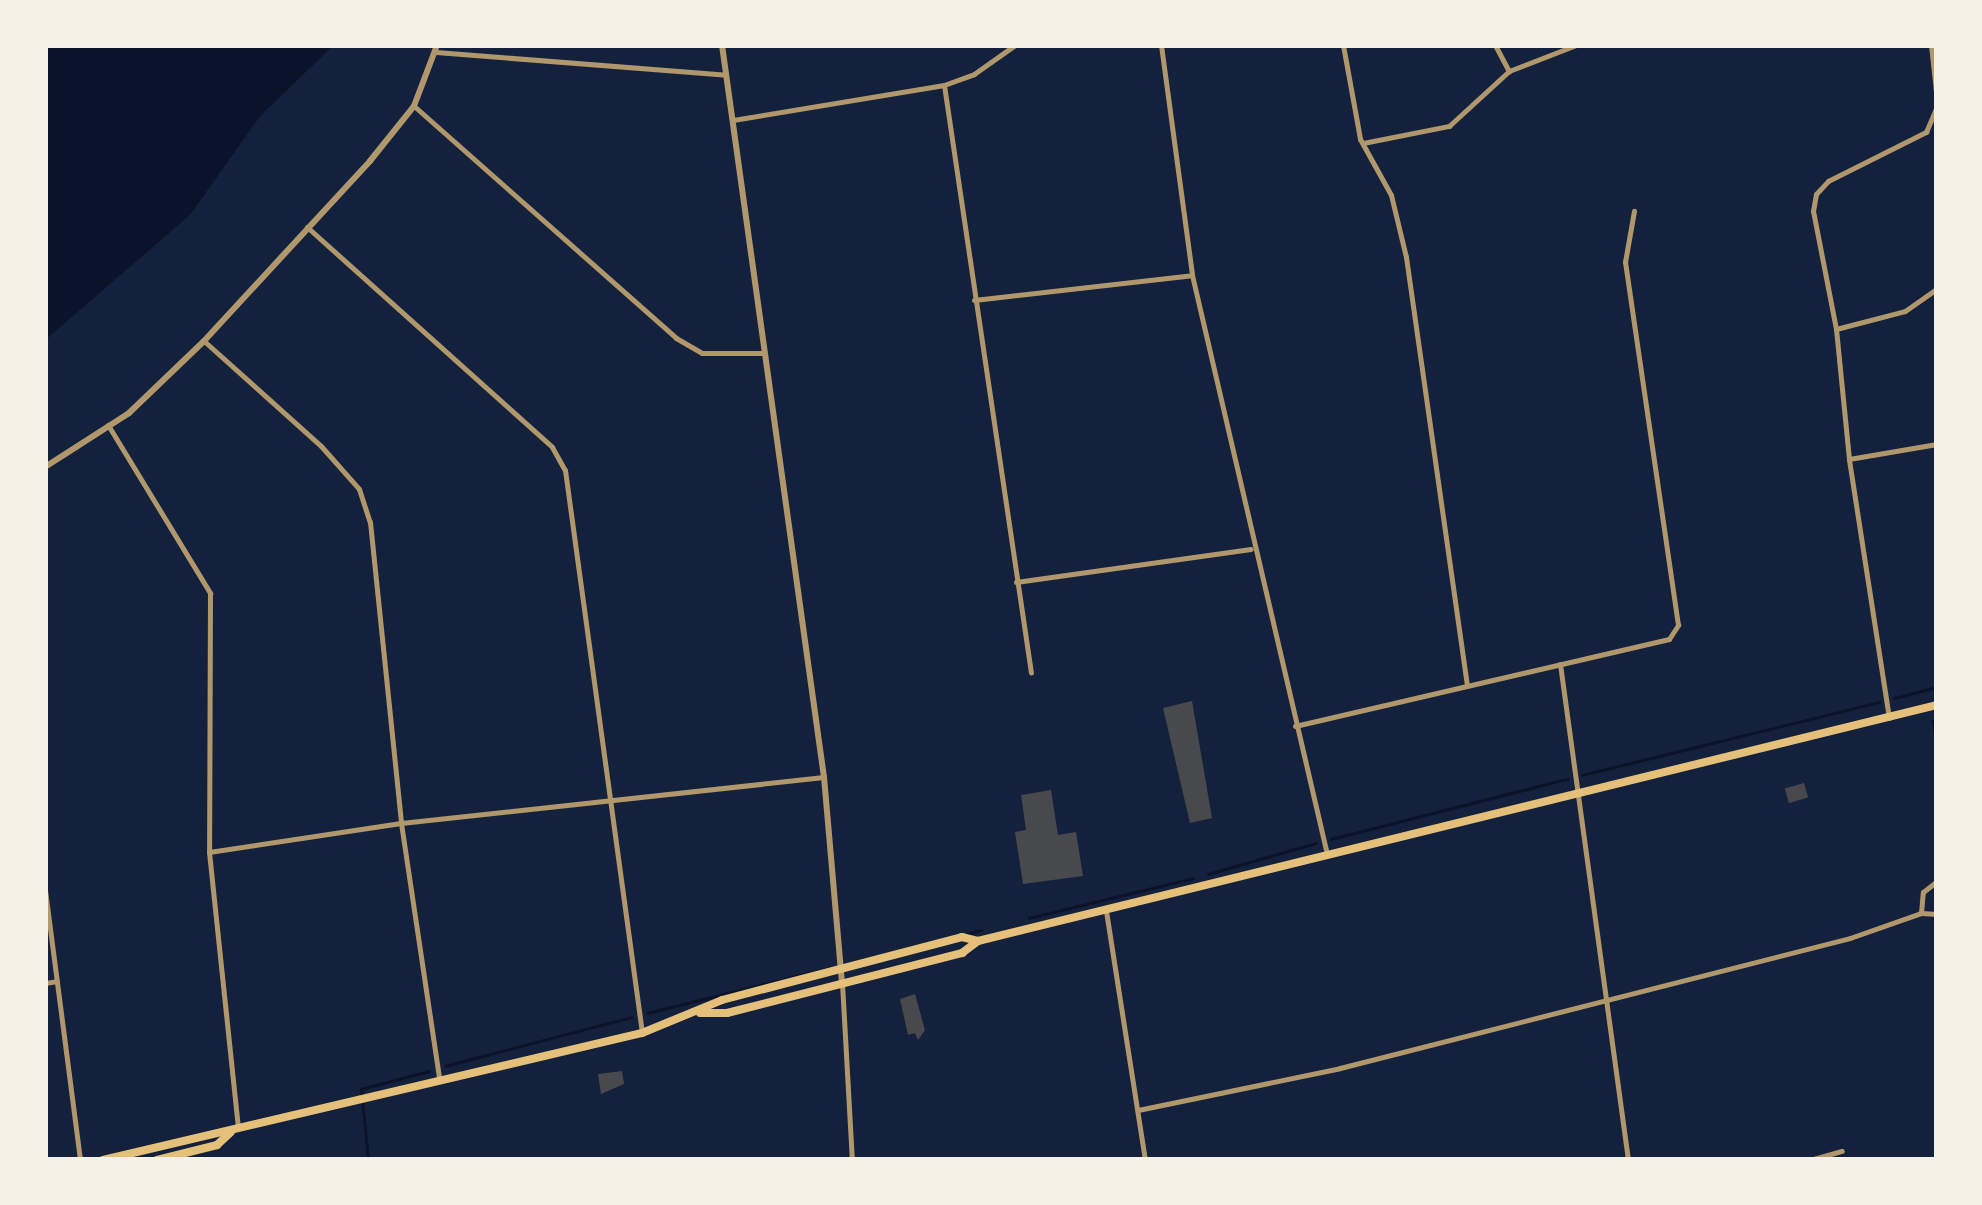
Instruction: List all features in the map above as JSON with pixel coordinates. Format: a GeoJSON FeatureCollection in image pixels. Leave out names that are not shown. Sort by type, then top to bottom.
{"type":"FeatureCollection","features":[{"type":"Feature","properties":{"kind":"main road"},"geometry":{"type":"LineString","coordinates":[[103,1160],[215,1129],[235,1130],[439,1078],[642,1034],[700,1013],[962,953],[978,941],[1937,705]]}},
{"type":"Feature","properties":{"kind":"main road"},"geometry":{"type":"LineString","coordinates":[[700,1013],[722,1000],[962,937],[978,941]]}},
{"type":"Feature","properties":{"kind":"main road"},"geometry":{"type":"LineString","coordinates":[[157,1160],[217,1144],[235,1130]]}},
{"type":"Feature","properties":{"kind":"street"},"geometry":{"type":"LineString","coordinates":[[722,45],[824,777],[842,969],[852,1160]]}},
{"type":"Feature","properties":{"kind":"street"},"geometry":{"type":"LineString","coordinates":[[732,120],[944,85],[974,74],[1015,45]]}},
{"type":"Feature","properties":{"kind":"street"},"geometry":{"type":"LineString","coordinates":[[1162,45],[1192,274],[1252,549],[1327,854]]}},
{"type":"Feature","properties":{"kind":"street"},"geometry":{"type":"LineString","coordinates":[[1343,45],[1363,144],[1391,195],[1406,257],[1468,686]]}},
{"type":"Feature","properties":{"kind":"street"},"geometry":{"type":"LineString","coordinates":[[1495,45],[1509,71]]}},
{"type":"Feature","properties":{"kind":"street"},"geometry":{"type":"LineString","coordinates":[[1363,144],[1449,126],[1509,71],[1576,45]]}},
{"type":"Feature","properties":{"kind":"street"},"geometry":{"type":"LineString","coordinates":[[1889,718],[1849,459],[1836,330],[1816,194],[1828,181],[1926,132],[1937,104],[1931,45]]}},
{"type":"Feature","properties":{"kind":"street"},"geometry":{"type":"LineString","coordinates":[[45,467],[129,413],[204,341],[414,106],[436,48],[726,75]]}},
{"type":"Feature","properties":{"kind":"street"},"geometry":{"type":"LineString","coordinates":[[944,85],[1030,673]]}},
{"type":"Feature","properties":{"kind":"street"},"geometry":{"type":"LineString","coordinates":[[414,106],[676,338],[702,352],[764,353]]}},
{"type":"Feature","properties":{"kind":"street"},"geometry":{"type":"LineString","coordinates":[[1295,726],[1669,639],[1678,625],[1631,341],[1625,262],[1634,212]]}},
{"type":"Feature","properties":{"kind":"street"},"geometry":{"type":"LineString","coordinates":[[307,227],[552,448],[565,470],[642,1034]]}},
{"type":"Feature","properties":{"kind":"street"},"geometry":{"type":"LineString","coordinates":[[974,300],[1192,274]]}},
{"type":"Feature","properties":{"kind":"street"},"geometry":{"type":"LineString","coordinates":[[1836,330],[1905,311],[1937,289]]}},
{"type":"Feature","properties":{"kind":"street"},"geometry":{"type":"LineString","coordinates":[[204,341],[321,446],[359,490],[370,522],[400,823],[439,1078]]}},
{"type":"Feature","properties":{"kind":"street"},"geometry":{"type":"LineString","coordinates":[[108,425],[210,593],[209,852],[235,1130]]}},
{"type":"Feature","properties":{"kind":"street"},"geometry":{"type":"LineString","coordinates":[[1849,459],[1937,444]]}},
{"type":"Feature","properties":{"kind":"street"},"geometry":{"type":"LineString","coordinates":[[1016,582],[1252,549]]}},
{"type":"Feature","properties":{"kind":"street"},"geometry":{"type":"LineString","coordinates":[[1560,664],[1628,1160]]}},
{"type":"Feature","properties":{"kind":"street"},"geometry":{"type":"LineString","coordinates":[[209,852],[400,823],[824,777]]}},
{"type":"Feature","properties":{"kind":"street"},"geometry":{"type":"LineString","coordinates":[[1921,913],[1923,892],[1937,882]]}},
{"type":"Feature","properties":{"kind":"street"},"geometry":{"type":"LineString","coordinates":[[45,890],[80,1160]]}},
{"type":"Feature","properties":{"kind":"street"},"geometry":{"type":"LineString","coordinates":[[1106,909],[1146,1160]]}},
{"type":"Feature","properties":{"kind":"street"},"geometry":{"type":"LineString","coordinates":[[1138,1110],[1340,1068],[1850,938],[1921,913],[1937,914]]}},
{"type":"Feature","properties":{"kind":"street"},"geometry":{"type":"LineString","coordinates":[[45,983],[57,981]]}},
{"type":"Feature","properties":{"kind":"street"},"geometry":{"type":"LineString","coordinates":[[1810,1160],[1842,1151]]}},
{"type":"Feature","properties":{"kind":"water"},"geometry":{"type":"Polygon","coordinates":[[[45,45],[334,45],[261,115],[190,215],[45,340],[45,45]]]}},
{"type":"Feature","properties":{"kind":"building"},"geometry":{"type":"Polygon","coordinates":[[[1192,701],[1212,818],[1190,823],[1163,708],[1192,701]]]}},
{"type":"Feature","properties":{"kind":"building"},"geometry":{"type":"Polygon","coordinates":[[[1804,783],[1808,797],[1789,803],[1785,789],[1804,783]]]}},
{"type":"Feature","properties":{"kind":"building"},"geometry":{"type":"Polygon","coordinates":[[[1051,790],[1058,835],[1076,832],[1083,876],[1023,884],[1015,832],[1026,830],[1021,795],[1051,790]]]}},
{"type":"Feature","properties":{"kind":"building"},"geometry":{"type":"Polygon","coordinates":[[[915,994],[925,1030],[918,1040],[915,1033],[908,1035],[900,999],[915,994]]]}},
{"type":"Feature","properties":{"kind":"building"},"geometry":{"type":"Polygon","coordinates":[[[622,1071],[624,1084],[601,1094],[598,1074],[622,1071]]]}},
{"type":"Feature","properties":{"kind":"waterway"},"geometry":{"type":"LineString","coordinates":[[1894,698],[1937,687]]}},
{"type":"Feature","properties":{"kind":"waterway"},"geometry":{"type":"LineString","coordinates":[[1582,775],[1879,702]]}},
{"type":"Feature","properties":{"kind":"waterway"},"geometry":{"type":"LineString","coordinates":[[1933,721],[1937,738]]}},
{"type":"Feature","properties":{"kind":"waterway"},"geometry":{"type":"LineString","coordinates":[[1331,839],[1567,779]]}},
{"type":"Feature","properties":{"kind":"waterway"},"geometry":{"type":"LineString","coordinates":[[1208,874],[1316,843]]}},
{"type":"Feature","properties":{"kind":"waterway"},"geometry":{"type":"LineString","coordinates":[[1029,918],[1193,878]]}},
{"type":"Feature","properties":{"kind":"waterway"},"geometry":{"type":"LineString","coordinates":[[963,935],[981,930]]}},
{"type":"Feature","properties":{"kind":"waterway"},"geometry":{"type":"LineString","coordinates":[[784,979],[830,968]]}},
{"type":"Feature","properties":{"kind":"waterway"},"geometry":{"type":"LineString","coordinates":[[647,1013],[780,980]]}},
{"type":"Feature","properties":{"kind":"waterway"},"geometry":{"type":"LineString","coordinates":[[445,1066],[632,1017]]}},
{"type":"Feature","properties":{"kind":"waterway"},"geometry":{"type":"LineString","coordinates":[[368,1160],[361,1089],[429,1071]]}}]}
